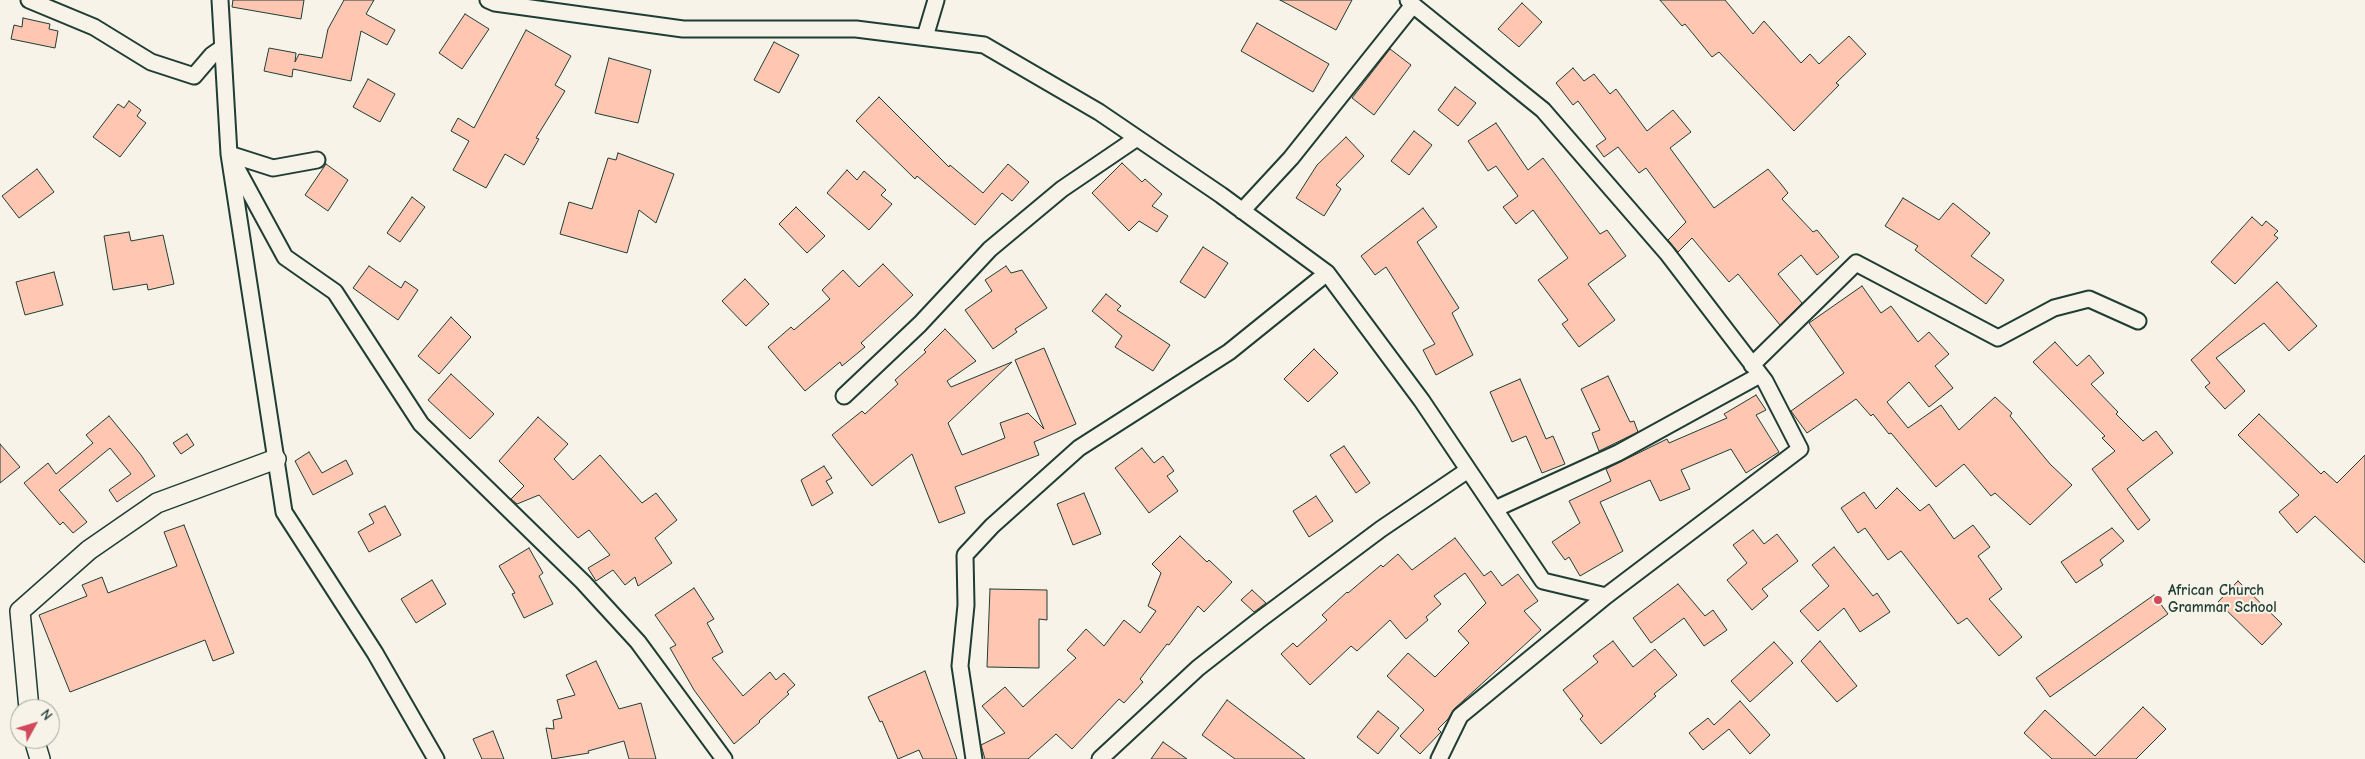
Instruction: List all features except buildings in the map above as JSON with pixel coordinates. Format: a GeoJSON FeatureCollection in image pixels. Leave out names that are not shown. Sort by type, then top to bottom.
{"type":"FeatureCollection","features":[{"type":"Feature","properties":{"kind":"street"},"geometry":{"type":"LineString","coordinates":[[28,0],[94,27],[152,62],[194,76],[212,55],[222,48]]}},
{"type":"Feature","properties":{"kind":"street"},"geometry":{"type":"LineString","coordinates":[[220,0],[229,154],[284,512],[375,653],[436,759]]}},
{"type":"Feature","properties":{"kind":"street"},"geometry":{"type":"LineString","coordinates":[[488,0],[495,3],[683,29],[856,29],[984,45],[1099,112],[1242,210],[1327,273],[1422,401],[1543,581],[1606,596]]}},
{"type":"Feature","properties":{"kind":"street"},"geometry":{"type":"LineString","coordinates":[[924,37],[936,0]]}},
{"type":"Feature","properties":{"kind":"street"},"geometry":{"type":"LineString","coordinates":[[1242,210],[1291,158],[1411,2],[1543,110],[1667,253],[1756,370],[1800,449],[1606,596],[1460,716],[1439,759]]}},
{"type":"Feature","properties":{"kind":"street"},"geometry":{"type":"LineString","coordinates":[[844,396],[920,324],[990,249],[1062,189],[1137,138]]}},
{"type":"Feature","properties":{"kind":"street"},"geometry":{"type":"LineString","coordinates":[[229,154],[273,168],[317,160]]}},
{"type":"Feature","properties":{"kind":"street"},"geometry":{"type":"LineString","coordinates":[[229,154],[284,257],[335,292],[421,424],[582,582],[638,642],[724,759]]}},
{"type":"Feature","properties":{"kind":"street"},"geometry":{"type":"LineString","coordinates":[[1495,509],[1618,453],[1756,370],[1856,263],[1998,338],[2054,308],[2089,299],[2138,321]]}},
{"type":"Feature","properties":{"kind":"street"},"geometry":{"type":"LineString","coordinates":[[974,759],[960,666],[966,605],[965,555],[992,526],[1078,448],[1229,352],[1327,273]]}},
{"type":"Feature","properties":{"kind":"street"},"geometry":{"type":"LineString","coordinates":[[28,699],[20,610],[89,550],[157,503],[276,459]]}},
{"type":"Feature","properties":{"kind":"street"},"geometry":{"type":"LineString","coordinates":[[1100,759],[1198,668],[1381,529],[1468,470]]}},
{"type":"Feature","properties":{"kind":"place","name":"African Church Grammar School"},"geometry":{"type":"Point","coordinates":[2158,600]}}]}
